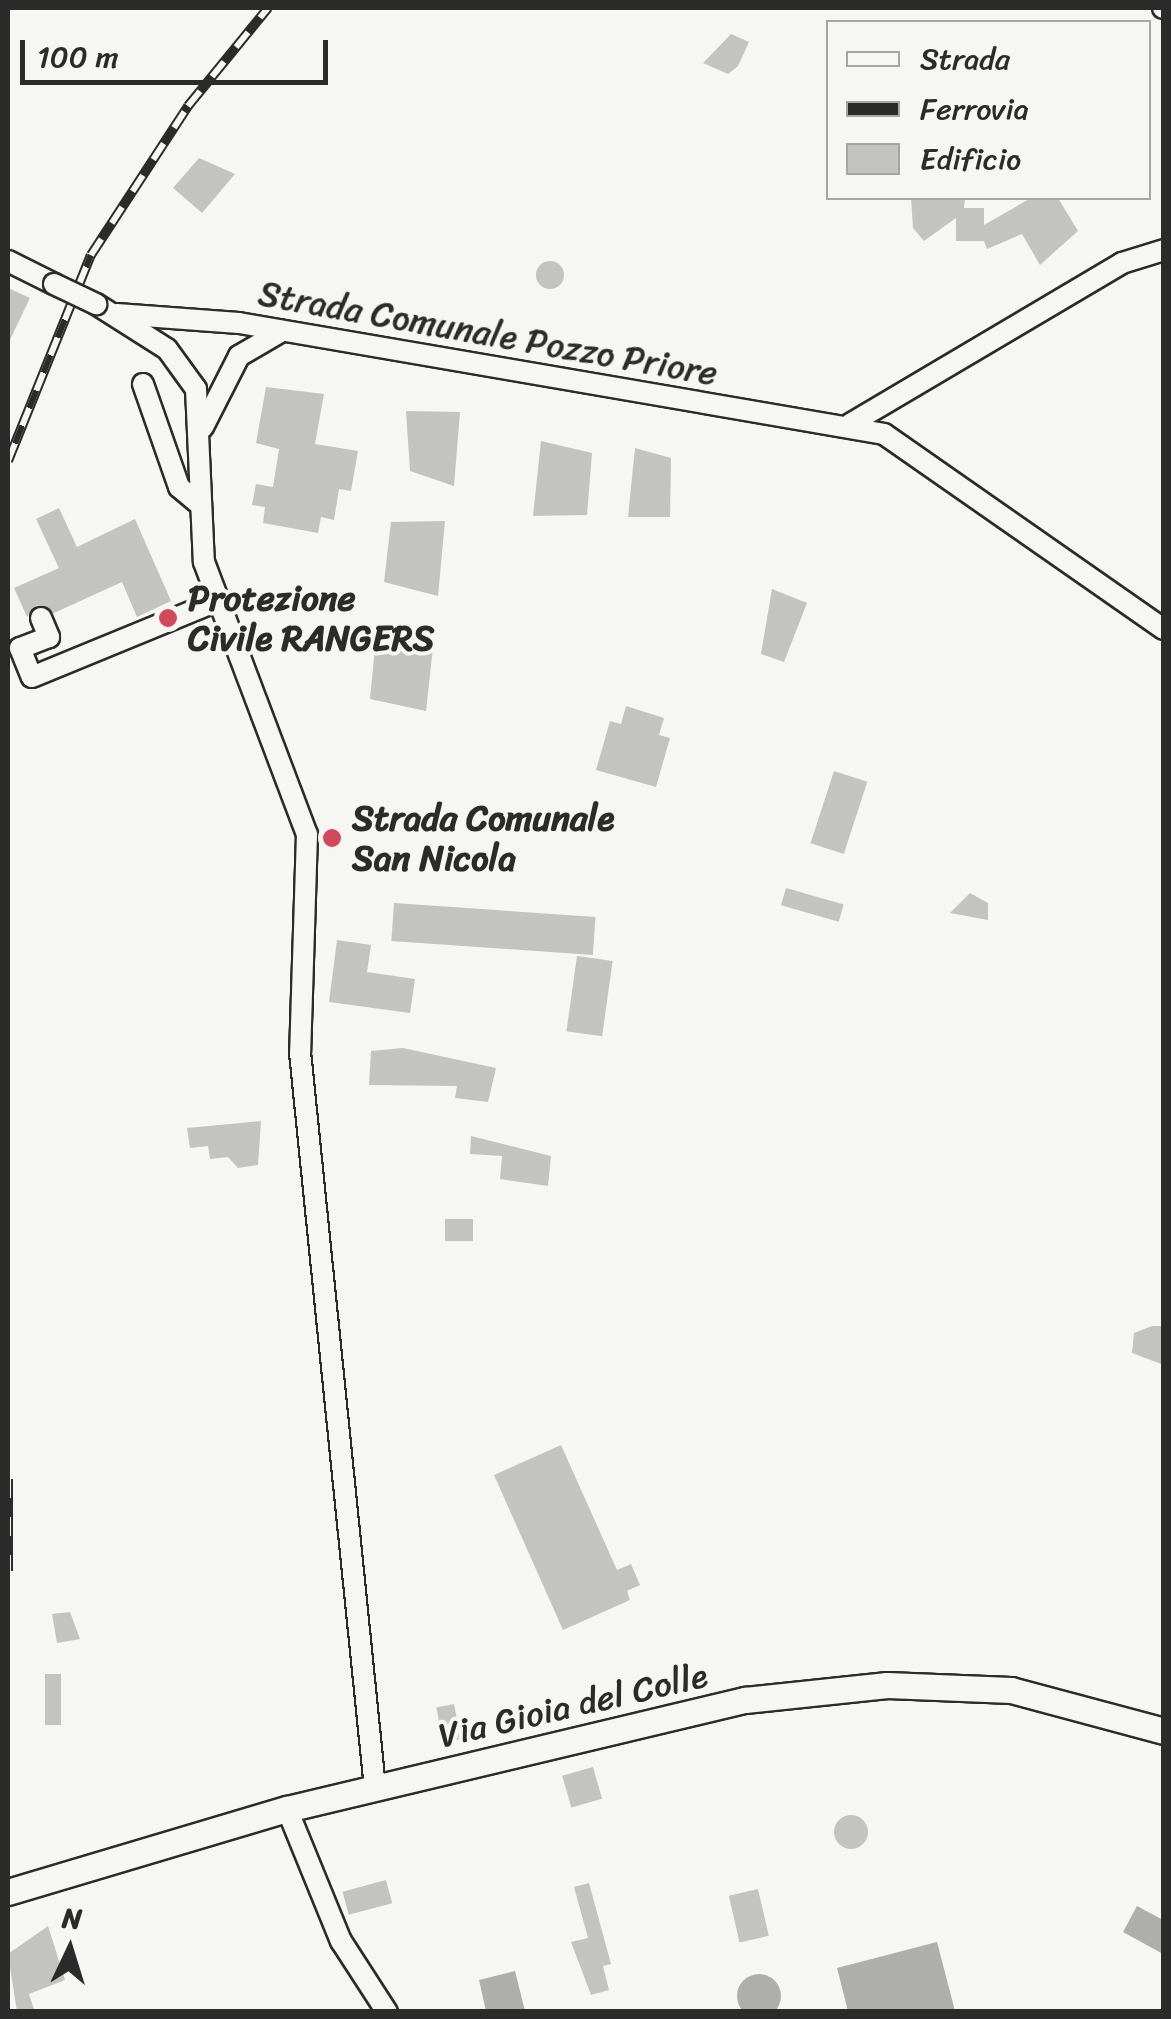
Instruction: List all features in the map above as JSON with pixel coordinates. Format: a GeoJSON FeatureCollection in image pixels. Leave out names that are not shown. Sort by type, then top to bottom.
{"type":"FeatureCollection","features":[{"type":"Feature","properties":{"kind":"main road","name":"Via Gioia del Colle"},"geometry":{"type":"LineString","coordinates":[[8,1892],[287,1809],[745,1700],[887,1685],[1011,1690],[1164,1731]]}},
{"type":"Feature","properties":{"kind":"street"},"geometry":{"type":"LineString","coordinates":[[850,424],[1122,263],[1164,250]]}},
{"type":"Feature","properties":{"kind":"street"},"geometry":{"type":"LineString","coordinates":[[8,261],[115,314],[168,349],[196,389],[202,429],[198,503],[216,601],[308,834],[300,1052],[375,1788]]}},
{"type":"Feature","properties":{"kind":"street","name":"Strada Comunale Pozzo Priore"},"geometry":{"type":"LineString","coordinates":[[115,314],[189,317],[284,330],[850,424],[884,434],[1164,629]]}},
{"type":"Feature","properties":{"kind":"street"},"geometry":{"type":"LineString","coordinates":[[168,349],[189,317]]}},
{"type":"Feature","properties":{"kind":"street"},"geometry":{"type":"LineString","coordinates":[[202,429],[239,356],[284,330]]}},
{"type":"Feature","properties":{"kind":"street"},"geometry":{"type":"LineString","coordinates":[[142,384],[180,487],[198,503]]}},
{"type":"Feature","properties":{"kind":"street"},"geometry":{"type":"LineString","coordinates":[[42,618],[48,637],[20,648],[32,676],[216,601]]}},
{"type":"Feature","properties":{"kind":"street"},"geometry":{"type":"LineString","coordinates":[[287,1809],[341,1940],[387,2012]]}},
{"type":"Feature","properties":{"kind":"shaded area"},"geometry":{"type":"Polygon","coordinates":[[[1137,1906],[1163,1920],[1163,1954],[1123,1932],[1137,1906]]]}},
{"type":"Feature","properties":{"kind":"shaded area"},"geometry":{"type":"Polygon","coordinates":[[[937,1942],[955,2011],[848,2011],[837,1968],[937,1942]]]}},
{"type":"Feature","properties":{"kind":"shaded area"},"geometry":{"type":"Polygon","coordinates":[[[515,1971],[525,2011],[486,2011],[479,1980],[515,1971]]]}},
{"type":"Feature","properties":{"kind":"shaded area"},"geometry":{"type":"Polygon","coordinates":[[[759,1974],[774,1981],[781,1996],[774,2011],[759,2018],[744,2011],[737,1996],[744,1981],[759,1974]]]}},
{"type":"Feature","properties":{"kind":"building"},"geometry":{"type":"Polygon","coordinates":[[[731,34],[749,42],[738,66],[728,74],[703,63],[731,34]]]}},
{"type":"Feature","properties":{"kind":"building"},"geometry":{"type":"Polygon","coordinates":[[[199,158],[235,174],[202,213],[173,188],[199,158]]]}},
{"type":"Feature","properties":{"kind":"building"},"geometry":{"type":"Polygon","coordinates":[[[911,200],[965,200],[964,208],[984,208],[984,225],[1028,200],[1059,200],[1078,231],[1040,265],[1022,234],[987,249],[984,241],[956,241],[956,218],[924,241],[913,228],[911,200]]]}},
{"type":"Feature","properties":{"kind":"building"},"geometry":{"type":"Polygon","coordinates":[[[550,261],[560,265],[564,275],[560,285],[550,289],[540,285],[536,275],[540,265],[550,261]]]}},
{"type":"Feature","properties":{"kind":"building"},"geometry":{"type":"Polygon","coordinates":[[[8,288],[30,298],[8,344],[8,288]]]}},
{"type":"Feature","properties":{"kind":"building"},"geometry":{"type":"Polygon","coordinates":[[[266,387],[324,394],[315,444],[358,451],[351,491],[339,489],[334,520],[321,517],[318,533],[263,523],[265,507],[252,505],[256,484],[273,487],[279,449],[256,443],[266,387]]]}},
{"type":"Feature","properties":{"kind":"building"},"geometry":{"type":"Polygon","coordinates":[[[406,411],[460,412],[454,486],[410,471],[406,411]]]}},
{"type":"Feature","properties":{"kind":"building"},"geometry":{"type":"Polygon","coordinates":[[[541,441],[592,453],[587,515],[533,516],[541,441]]]}},
{"type":"Feature","properties":{"kind":"building"},"geometry":{"type":"Polygon","coordinates":[[[635,448],[671,458],[670,517],[628,517],[635,448]]]}},
{"type":"Feature","properties":{"kind":"building"},"geometry":{"type":"Polygon","coordinates":[[[59,508],[77,547],[135,519],[171,601],[137,617],[122,582],[54,613],[37,605],[27,617],[14,588],[59,568],[36,519],[59,508]]]}},
{"type":"Feature","properties":{"kind":"building"},"geometry":{"type":"Polygon","coordinates":[[[445,521],[438,596],[384,582],[391,522],[445,521]]]}},
{"type":"Feature","properties":{"kind":"building"},"geometry":{"type":"Polygon","coordinates":[[[772,589],[807,603],[784,662],[761,654],[772,589]]]}},
{"type":"Feature","properties":{"kind":"building"},"geometry":{"type":"Polygon","coordinates":[[[376,637],[434,638],[426,711],[370,699],[376,637]]]}},
{"type":"Feature","properties":{"kind":"building"},"geometry":{"type":"Polygon","coordinates":[[[626,706],[664,718],[659,735],[670,738],[656,787],[596,770],[610,721],[621,724],[626,706]]]}},
{"type":"Feature","properties":{"kind":"building"},"geometry":{"type":"Polygon","coordinates":[[[834,771],[867,782],[844,854],[811,843],[834,771]]]}},
{"type":"Feature","properties":{"kind":"building"},"geometry":{"type":"Polygon","coordinates":[[[786,888],[844,905],[839,922],[781,905],[786,888]]]}},
{"type":"Feature","properties":{"kind":"building"},"geometry":{"type":"Polygon","coordinates":[[[970,893],[988,903],[988,920],[950,913],[970,893]]]}},
{"type":"Feature","properties":{"kind":"building"},"geometry":{"type":"Polygon","coordinates":[[[394,903],[596,917],[593,955],[391,941],[394,903]]]}},
{"type":"Feature","properties":{"kind":"building"},"geometry":{"type":"Polygon","coordinates":[[[337,940],[371,945],[367,972],[415,979],[410,1013],[329,1002],[337,940]]]}},
{"type":"Feature","properties":{"kind":"building"},"geometry":{"type":"Polygon","coordinates":[[[577,956],[613,961],[602,1036],[566,1031],[577,956]]]}},
{"type":"Feature","properties":{"kind":"building"},"geometry":{"type":"Polygon","coordinates":[[[403,1048],[496,1068],[488,1102],[455,1098],[457,1086],[369,1085],[371,1051],[403,1048]]]}},
{"type":"Feature","properties":{"kind":"building"},"geometry":{"type":"Polygon","coordinates":[[[261,1121],[258,1165],[238,1168],[228,1157],[210,1159],[208,1146],[190,1148],[187,1128],[261,1121]]]}},
{"type":"Feature","properties":{"kind":"building"},"geometry":{"type":"Polygon","coordinates":[[[471,1136],[551,1156],[548,1186],[500,1179],[502,1156],[470,1154],[471,1136]]]}},
{"type":"Feature","properties":{"kind":"building"},"geometry":{"type":"Polygon","coordinates":[[[445,1219],[473,1219],[473,1241],[445,1241],[445,1219]]]}},
{"type":"Feature","properties":{"kind":"building"},"geometry":{"type":"Polygon","coordinates":[[[1161,1326],[1164,1365],[1132,1353],[1134,1333],[1161,1326]]]}},
{"type":"Feature","properties":{"kind":"building"},"geometry":{"type":"Polygon","coordinates":[[[561,1445],[617,1570],[631,1564],[640,1585],[627,1591],[630,1600],[563,1630],[494,1475],[561,1445]]]}},
{"type":"Feature","properties":{"kind":"building"},"geometry":{"type":"Polygon","coordinates":[[[70,1612],[80,1639],[57,1643],[52,1614],[70,1612]]]}},
{"type":"Feature","properties":{"kind":"building"},"geometry":{"type":"Polygon","coordinates":[[[45,1674],[61,1674],[61,1725],[45,1725],[45,1674]]]}},
{"type":"Feature","properties":{"kind":"building"},"geometry":{"type":"Polygon","coordinates":[[[454,1704],[461,1739],[443,1743],[436,1707],[454,1704]]]}},
{"type":"Feature","properties":{"kind":"building"},"geometry":{"type":"Polygon","coordinates":[[[593,1767],[602,1799],[571,1808],[562,1776],[593,1767]]]}},
{"type":"Feature","properties":{"kind":"building"},"geometry":{"type":"Polygon","coordinates":[[[851,1815],[863,1820],[868,1832],[863,1844],[851,1849],[839,1844],[834,1832],[839,1820],[851,1815]]]}},
{"type":"Feature","properties":{"kind":"building"},"geometry":{"type":"Polygon","coordinates":[[[386,1880],[392,1903],[349,1915],[343,1892],[386,1880]]]}},
{"type":"Feature","properties":{"kind":"building"},"geometry":{"type":"Polygon","coordinates":[[[589,1883],[611,1964],[603,1966],[609,1990],[591,1995],[571,1942],[588,1938],[574,1887],[589,1883]]]}},
{"type":"Feature","properties":{"kind":"building"},"geometry":{"type":"Polygon","coordinates":[[[758,1889],[769,1936],[740,1943],[729,1896],[758,1889]]]}},
{"type":"Feature","properties":{"kind":"building"},"geometry":{"type":"Polygon","coordinates":[[[48,1926],[65,1980],[29,1994],[35,2012],[17,2012],[8,1954],[48,1926]]]}},
{"type":"Feature","properties":{"kind":"railway"},"geometry":{"type":"LineString","coordinates":[[8,461],[91,255],[188,106],[268,8]]}},
{"type":"Feature","properties":{"kind":"railway"},"geometry":{"type":"LineString","coordinates":[[8,1479],[8,1571]]}},
{"type":"Feature","properties":{"kind":"place","name":"Protezione Civile RANGERS"},"geometry":{"type":"Point","coordinates":[168,618]}},
{"type":"Feature","properties":{"kind":"place","name":"Strada Comunale San Nicola"},"geometry":{"type":"Point","coordinates":[332,838]}}]}
